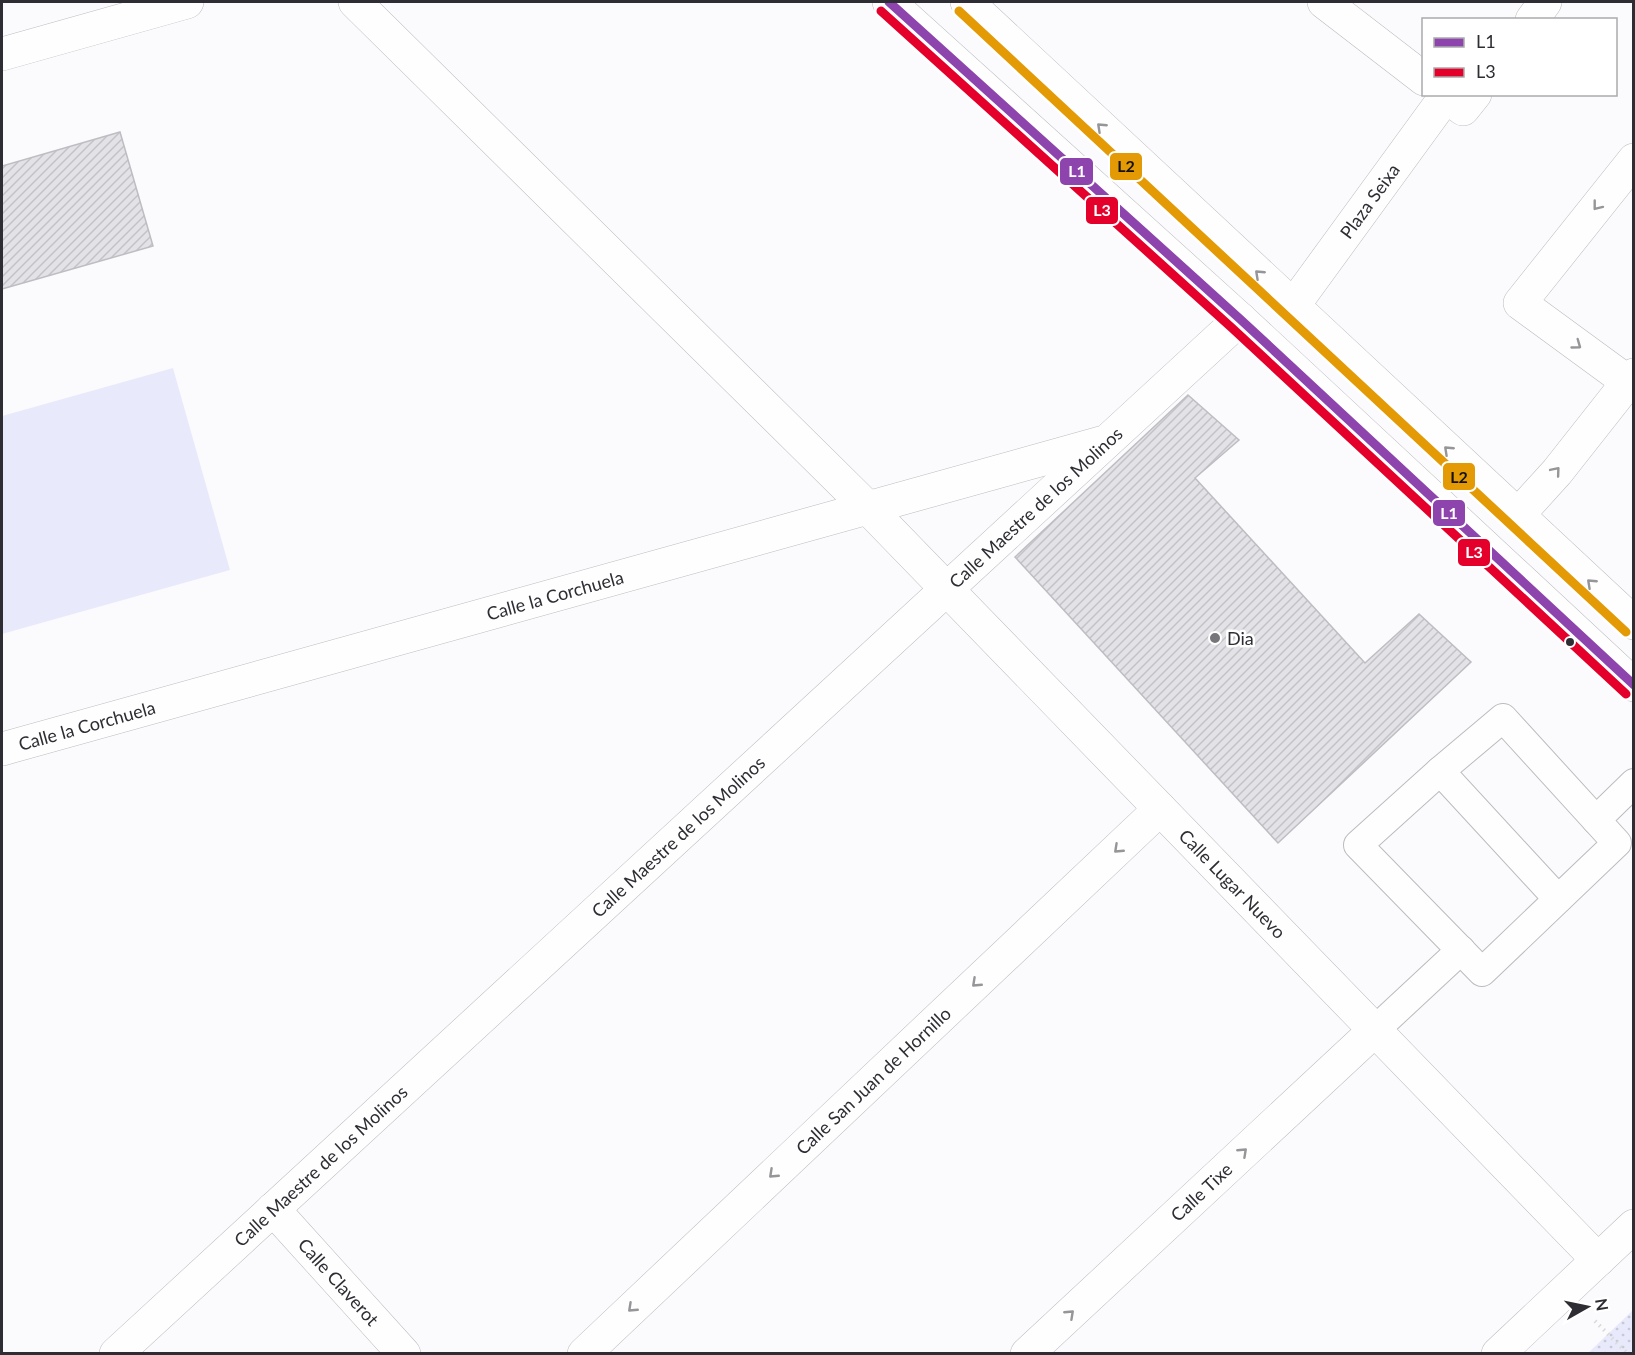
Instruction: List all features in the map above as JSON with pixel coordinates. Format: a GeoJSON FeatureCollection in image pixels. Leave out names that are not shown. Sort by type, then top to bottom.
{"type":"FeatureCollection","features":[{"type":"Feature","properties":{"kind":"street"},"geometry":{"type":"LineString","coordinates":[[2,54],[187,2]]}},
{"type":"Feature","properties":{"kind":"street","name":"Calle Lugar Nuevo"},"geometry":{"type":"LineString","coordinates":[[355,2],[868,508],[1598,1260]]}},
{"type":"Feature","properties":{"kind":"street"},"geometry":{"type":"LineString","coordinates":[[890,2],[1240,319],[1634,686]]}},
{"type":"Feature","properties":{"kind":"street"},"geometry":{"type":"LineString","coordinates":[[967,2],[1634,623]]}},
{"type":"Feature","properties":{"kind":"street","name":"Plaza Seixa"},"geometry":{"type":"LineString","coordinates":[[1324,2],[1422,73]]}},
{"type":"Feature","properties":{"kind":"street"},"geometry":{"type":"LineString","coordinates":[[1533,18],[1545,2]]}},
{"type":"Feature","properties":{"kind":"street","name":"Plaza Seixa"},"geometry":{"type":"LineString","coordinates":[[1293,306],[1443,96]]}},
{"type":"Feature","properties":{"kind":"street"},"geometry":{"type":"LineString","coordinates":[[1518,515],[1557,472],[1631,379],[1520,303],[1634,160]]}},
{"type":"Feature","properties":{"kind":"street","name":"Calle Maestre de los Molinos"},"geometry":{"type":"LineString","coordinates":[[116,1353],[1240,319]]}},
{"type":"Feature","properties":{"kind":"street","name":"Calle la Corchuela"},"geometry":{"type":"LineString","coordinates":[[2,748],[1108,441]]}},
{"type":"Feature","properties":{"kind":"street","name":"Calle San Juan de Hornillo"},"geometry":{"type":"LineString","coordinates":[[584,1353],[1160,809]]}},
{"type":"Feature","properties":{"kind":"street","name":"Calle Tixe"},"geometry":{"type":"LineString","coordinates":[[1027,1353],[1375,1030]]}},
{"type":"Feature","properties":{"kind":"street","name":"Calle Claverot"},"geometry":{"type":"LineString","coordinates":[[273,1209],[404,1353]]}},
{"type":"Feature","properties":{"kind":"street"},"geometry":{"type":"LineString","coordinates":[[1498,1353],[1634,1226]]}},
{"type":"Feature","properties":{"kind":"lane"},"geometry":{"type":"LineString","coordinates":[[1503,718],[1617,843],[1482,972],[1358,845],[1440,771],[1503,718]]}},
{"type":"Feature","properties":{"kind":"lane"},"geometry":{"type":"LineString","coordinates":[[1440,771],[1558,899]]}},
{"type":"Feature","properties":{"kind":"lane"},"geometry":{"type":"LineString","coordinates":[[1596,820],[1634,783]]}},
{"type":"Feature","properties":{"kind":"lane"},"geometry":{"type":"LineString","coordinates":[[1375,1030],[1461,950]]}},
{"type":"Feature","properties":{"kind":"shaded area"},"geometry":{"type":"Polygon","coordinates":[[[173,368],[230,570],[2,634],[2,416],[173,368]]]}},
{"type":"Feature","properties":{"kind":"shaded area"},"geometry":{"type":"Polygon","coordinates":[[[1633,1310],[1633,1353],[1588,1353],[1633,1310]]]}},
{"type":"Feature","properties":{"kind":"building"},"geometry":{"type":"Polygon","coordinates":[[[120,132],[153,246],[2,289],[2,166],[120,132]]]}},
{"type":"Feature","properties":{"kind":"building","name":"Dia"},"geometry":{"type":"Polygon","coordinates":[[[1188,395],[1239,440],[1195,478],[1365,663],[1419,614],[1471,662],[1278,843],[1015,557],[1188,395]]]}},
{"type":"Feature","properties":{"kind":"transit line","name":"L1"},"geometry":{"type":"LineString","coordinates":[[889,2],[1240,319],[1634,685]]}},
{"type":"Feature","properties":{"kind":"transit line","name":"L3"},"geometry":{"type":"LineString","coordinates":[[881,11],[1232,328],[1626,694]]}},
{"type":"Feature","properties":{"kind":"transit line","name":"L2"},"geometry":{"type":"LineString","coordinates":[[959,11],[1626,632]]}},
{"type":"Feature","properties":{"kind":"place","name":"Dia"},"geometry":{"type":"Point","coordinates":[1215,638]}}]}
